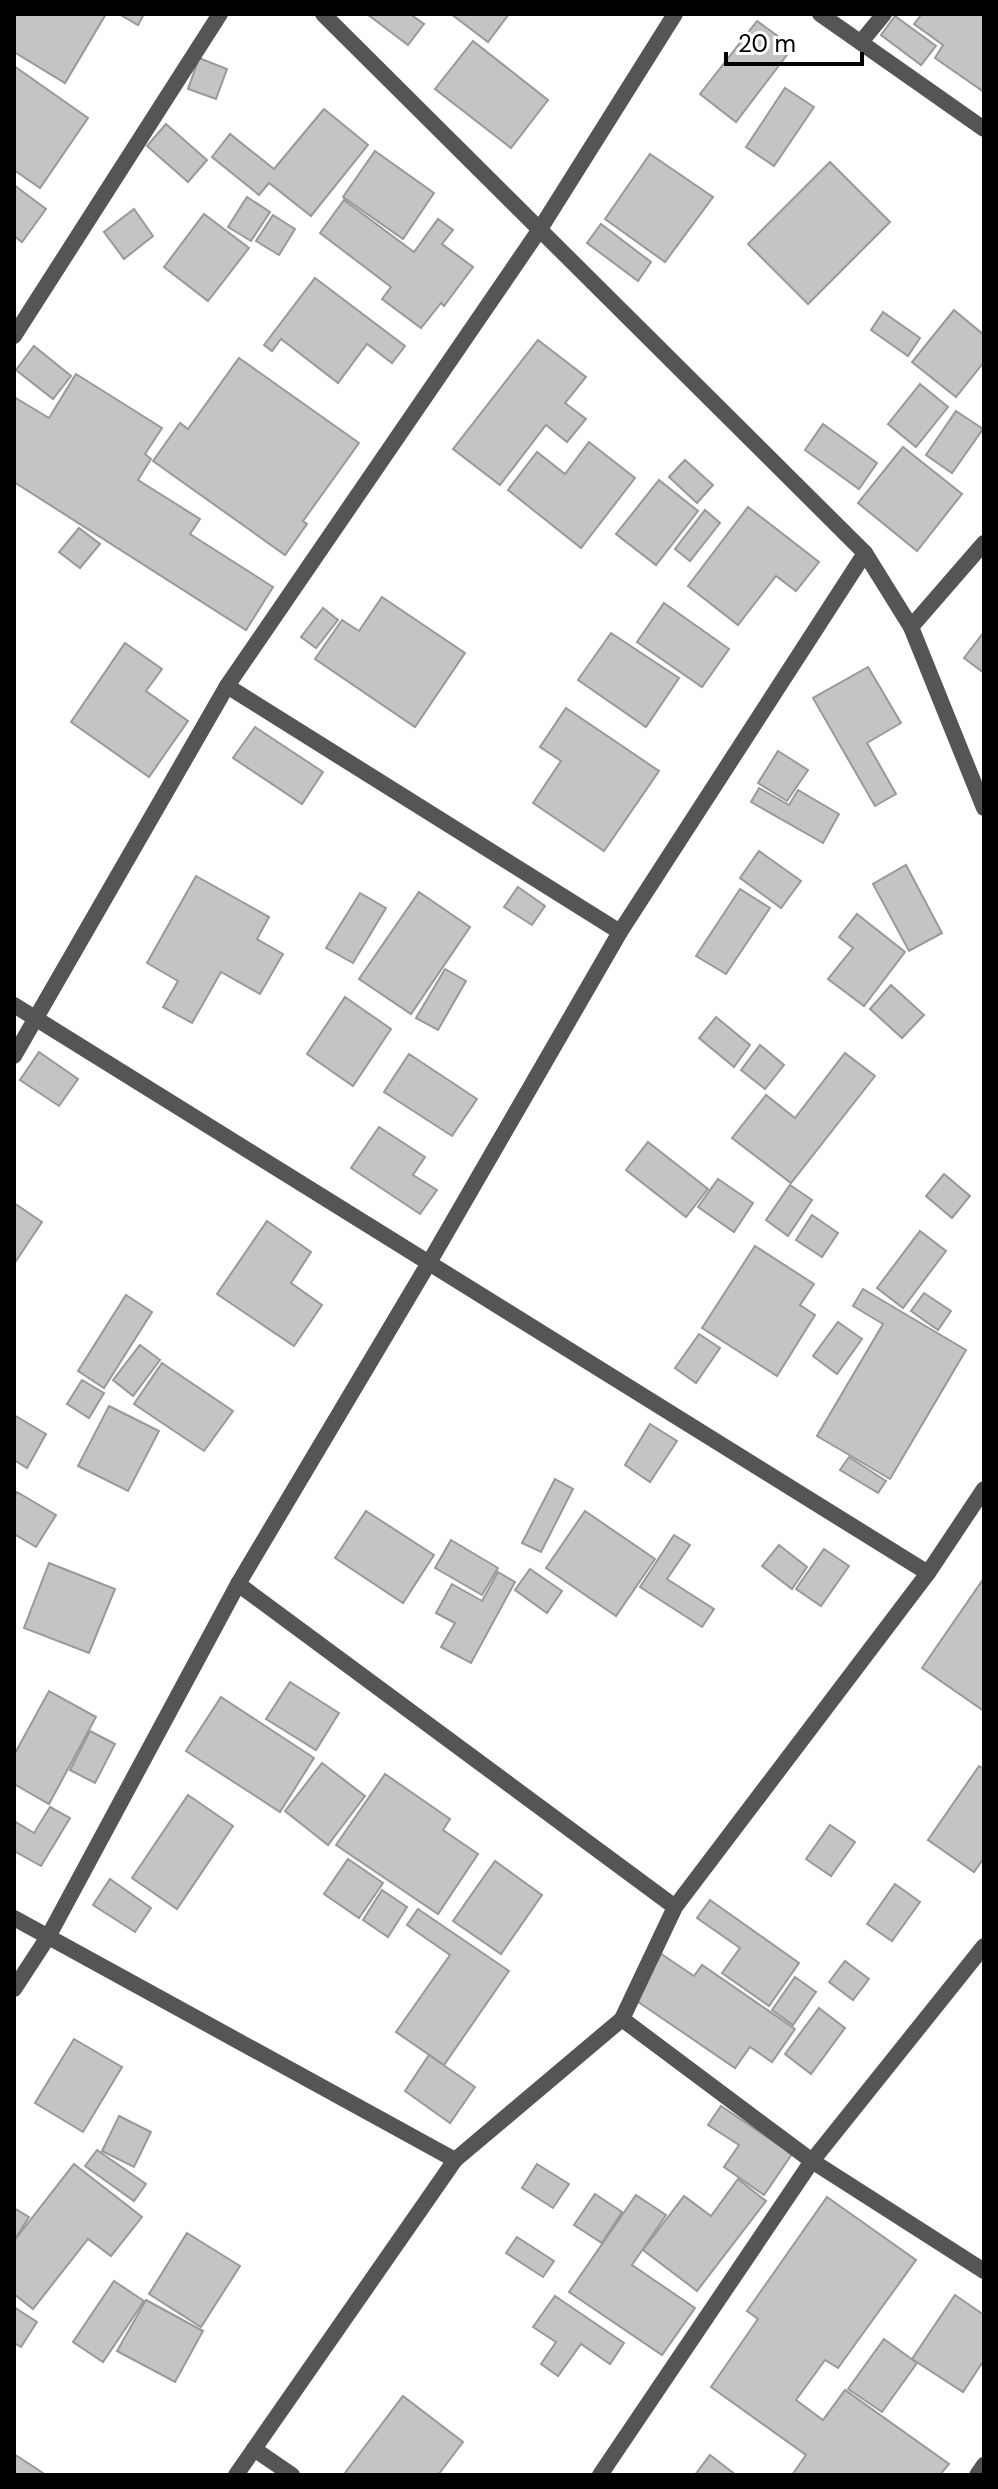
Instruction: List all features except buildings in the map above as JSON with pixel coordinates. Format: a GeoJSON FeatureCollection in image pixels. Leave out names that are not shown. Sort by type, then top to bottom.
{"type":"FeatureCollection","features":[{"type":"Feature","properties":{"kind":"street"},"geometry":{"type":"LineString","coordinates":[[14,336],[220,14]]}},
{"type":"Feature","properties":{"kind":"street"},"geometry":{"type":"LineString","coordinates":[[323,14],[865,553],[911,627],[984,808]]}},
{"type":"Feature","properties":{"kind":"street"},"geometry":{"type":"LineString","coordinates":[[14,1056],[227,686],[540,229],[675,14]]}},
{"type":"Feature","properties":{"kind":"street"},"geometry":{"type":"LineString","coordinates":[[820,14],[984,129]]}},
{"type":"Feature","properties":{"kind":"street"},"geometry":{"type":"LineString","coordinates":[[861,42],[884,14]]}},
{"type":"Feature","properties":{"kind":"street"},"geometry":{"type":"LineString","coordinates":[[911,627],[984,543]]}},
{"type":"Feature","properties":{"kind":"street"},"geometry":{"type":"LineString","coordinates":[[14,1989],[48,1937],[238,1584],[620,932],[865,553]]}},
{"type":"Feature","properties":{"kind":"street"},"geometry":{"type":"LineString","coordinates":[[227,686],[620,932]]}},
{"type":"Feature","properties":{"kind":"street"},"geometry":{"type":"LineString","coordinates":[[14,1005],[928,1573]]}},
{"type":"Feature","properties":{"kind":"street"},"geometry":{"type":"LineString","coordinates":[[236,2475],[455,2160],[622,2019],[675,1907],[928,1573],[984,1489]]}},
{"type":"Feature","properties":{"kind":"street"},"geometry":{"type":"LineString","coordinates":[[238,1584],[675,1907]]}},
{"type":"Feature","properties":{"kind":"street"},"geometry":{"type":"LineString","coordinates":[[14,1918],[455,2160]]}},
{"type":"Feature","properties":{"kind":"street"},"geometry":{"type":"LineString","coordinates":[[600,2475],[812,2161],[984,1946]]}},
{"type":"Feature","properties":{"kind":"street"},"geometry":{"type":"LineString","coordinates":[[622,2019],[812,2161],[984,2271]]}},
{"type":"Feature","properties":{"kind":"street"},"geometry":{"type":"LineString","coordinates":[[254,2449],[292,2475]]}},
{"type":"Feature","properties":{"kind":"street"},"geometry":{"type":"LineString","coordinates":[[977,2475],[984,2465]]}}]}
